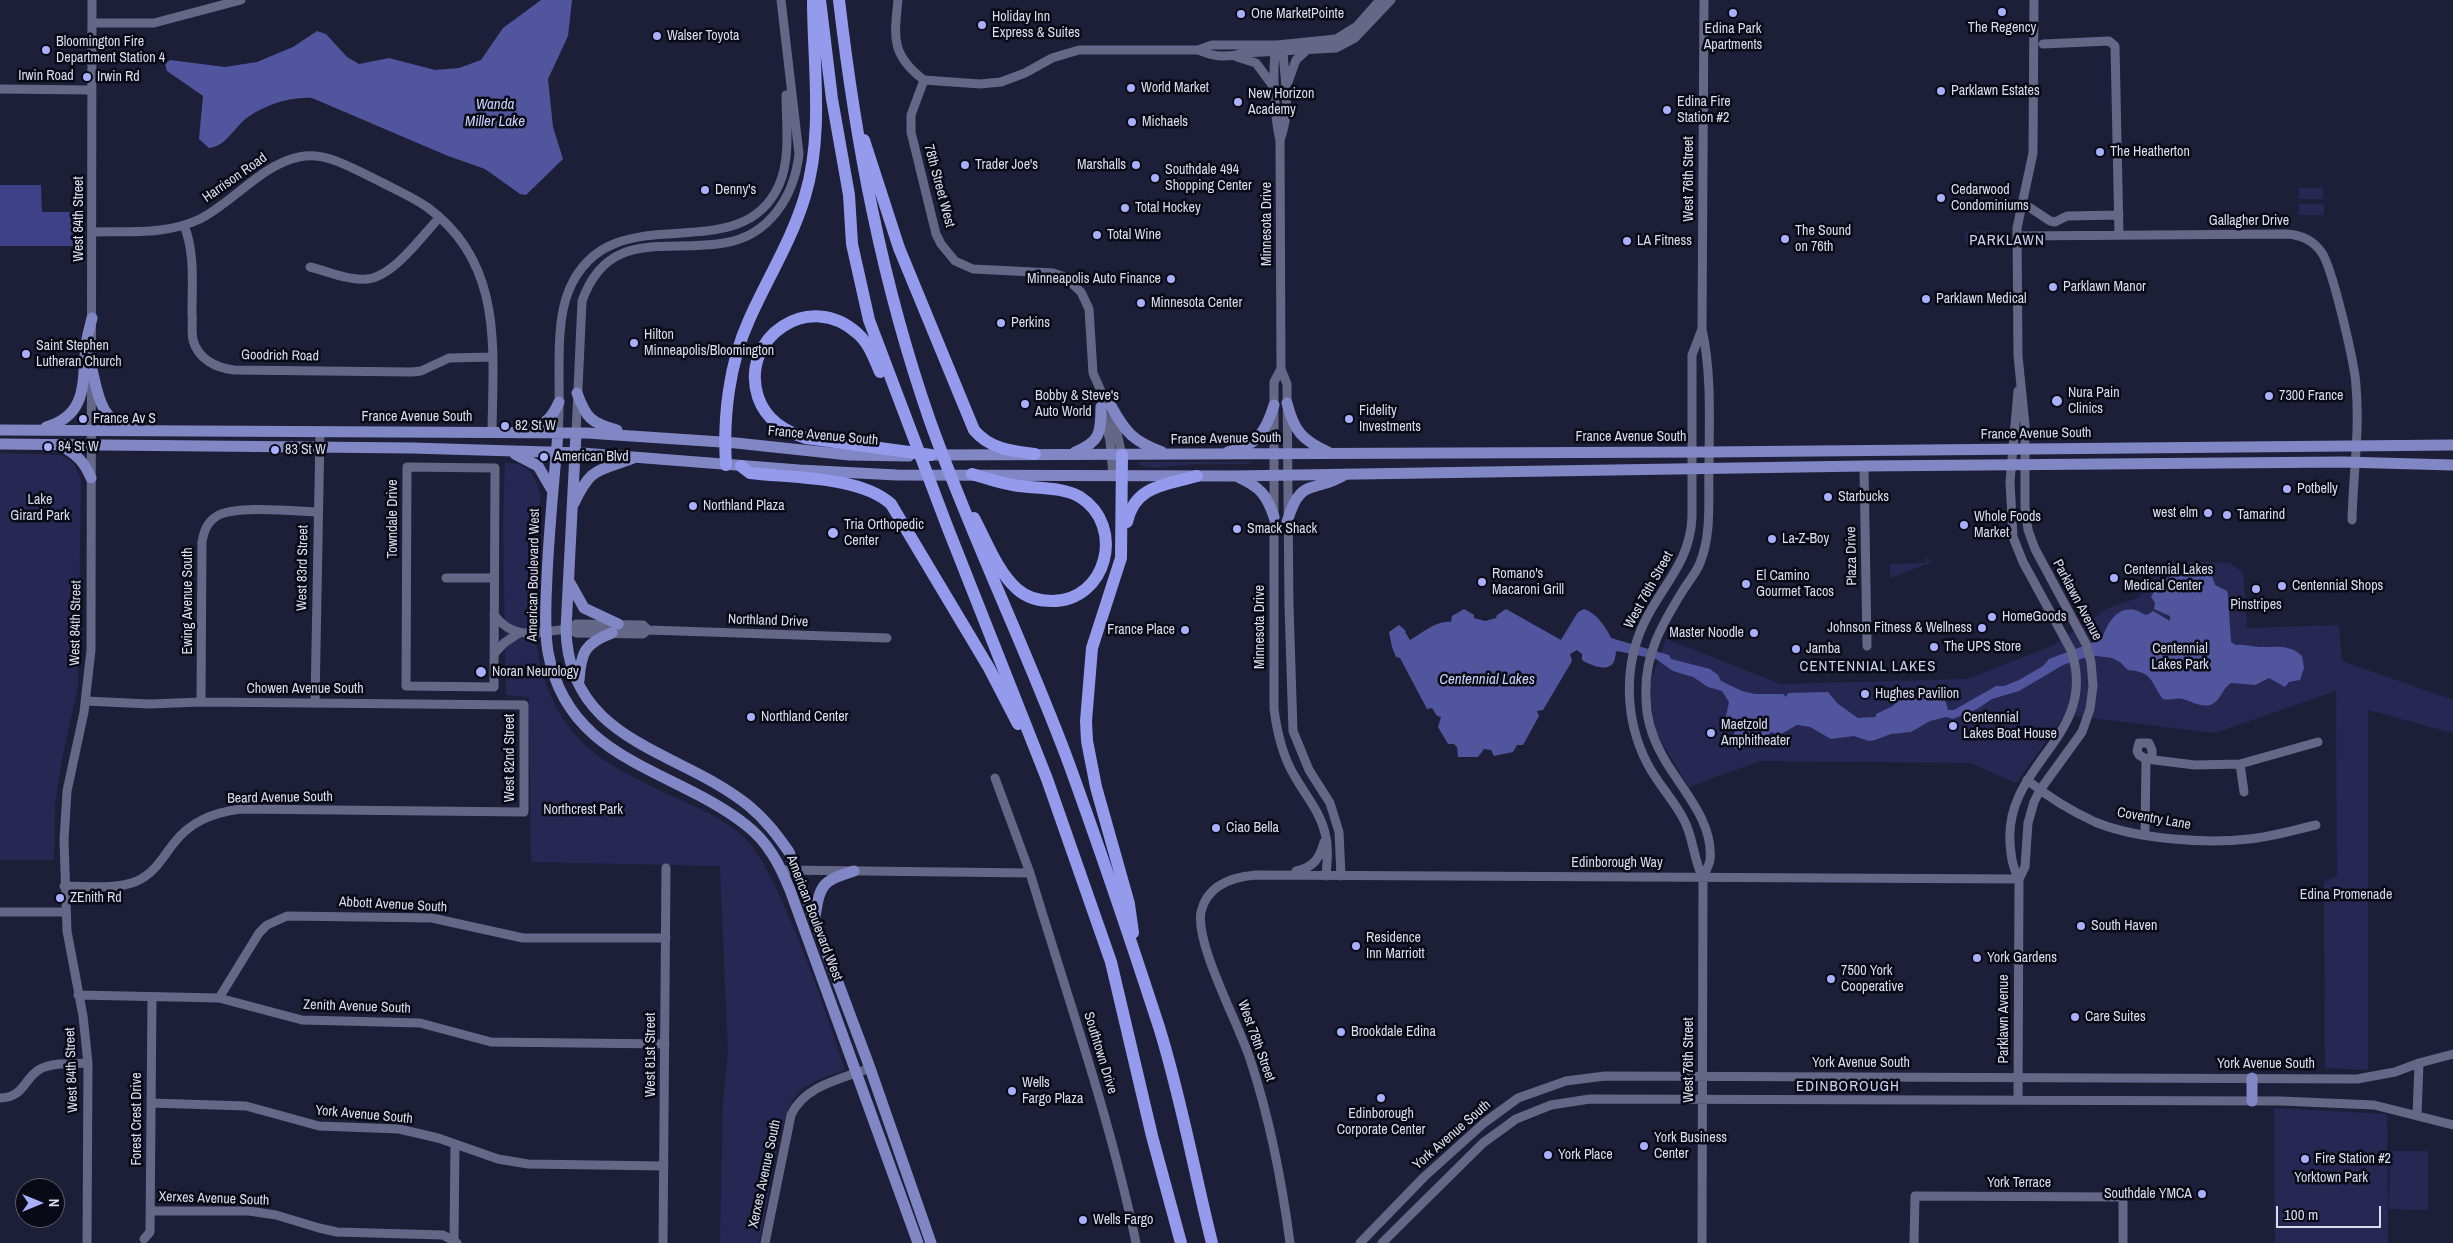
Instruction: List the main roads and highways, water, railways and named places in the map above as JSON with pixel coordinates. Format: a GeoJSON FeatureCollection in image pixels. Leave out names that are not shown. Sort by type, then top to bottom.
{"type":"FeatureCollection","features":[{"type":"Feature","properties":{"kind":"highway"},"geometry":{"type":"LineString","coordinates":[[726,465],[725,443],[730,382],[740,344],[748,321],[794,227],[809,180],[815,122],[812,0]]}},
{"type":"Feature","properties":{"kind":"highway"},"geometry":{"type":"LineString","coordinates":[[820,0],[832,99],[849,195],[854,253],[869,320],[1047,779],[1111,962],[1152,1136],[1181,1243]]}},
{"type":"Feature","properties":{"kind":"highway"},"geometry":{"type":"LineString","coordinates":[[839,0],[852,104],[884,263],[911,363],[931,424],[970,526],[1024,648],[1067,758],[1159,1028],[1212,1243]]}},
{"type":"Feature","properties":{"kind":"highway"},"geometry":{"type":"LineString","coordinates":[[852,104],[899,248],[974,430],[987,442],[996,447],[1034,454]]}},
{"type":"Feature","properties":{"kind":"highway"},"geometry":{"type":"LineString","coordinates":[[918,447],[898,418],[872,351],[857,333],[843,323],[812,317],[794,320],[772,335],[760,353],[754,380],[760,403],[776,425],[806,438],[896,453],[931,455]]}},
{"type":"Feature","properties":{"kind":"highway"},"geometry":{"type":"LineString","coordinates":[[931,424],[974,517],[1010,582],[1026,596],[1046,601],[1067,600],[1089,588],[1103,566],[1106,553],[1106,537],[1097,514],[1086,502],[1070,492],[1012,485],[972,474]]}},
{"type":"Feature","properties":{"kind":"highway"},"geometry":{"type":"LineString","coordinates":[[1117,454],[1122,542]]}},
{"type":"Feature","properties":{"kind":"highway"},"geometry":{"type":"LineString","coordinates":[[741,466],[750,473],[821,480],[860,487],[879,494],[891,504],[989,668],[1047,779]]}},
{"type":"Feature","properties":{"kind":"highway"},"geometry":{"type":"LineString","coordinates":[[1140,974],[1129,904],[1096,787],[1087,741],[1087,696],[1092,648],[1119,566],[1128,517],[1139,496],[1149,490],[1197,476]]}},
{"type":"Feature","properties":{"kind":"main road"},"geometry":{"type":"LineString","coordinates":[[35,430],[56,425],[72,414],[77,406],[82,394],[86,342],[92,318]]}},
{"type":"Feature","properties":{"kind":"main road"},"geometry":{"type":"LineString","coordinates":[[92,368],[100,402],[109,418],[126,426],[161,426],[196,431]]}},
{"type":"Feature","properties":{"kind":"main road"},"geometry":{"type":"LineString","coordinates":[[577,393],[585,413],[595,423],[638,436]]}},
{"type":"Feature","properties":{"kind":"main road"},"geometry":{"type":"LineString","coordinates":[[518,432],[544,424],[553,416],[559,402]]}},
{"type":"Feature","properties":{"kind":"main road"},"geometry":{"type":"LineString","coordinates":[[1287,403],[1291,418],[1299,435],[1314,446],[1332,454]]}},
{"type":"Feature","properties":{"kind":"main road"},"geometry":{"type":"LineString","coordinates":[[1070,454],[1094,443],[1100,432],[1105,404],[1134,439],[1171,455]]}},
{"type":"Feature","properties":{"kind":"main road"},"geometry":{"type":"LineString","coordinates":[[1216,455],[1235,450],[1264,432],[1274,405]]}},
{"type":"Feature","properties":{"kind":"main road","name":"France Avenue South"},"geometry":{"type":"LineString","coordinates":[[0,430],[576,433],[725,443],[849,455],[896,453]]}},
{"type":"Feature","properties":{"kind":"main road","name":"American Boulevard West"},"geometry":{"type":"LineString","coordinates":[[558,433],[552,490],[546,632],[548,652],[559,686],[570,707],[599,740],[631,762],[730,813],[748,826],[772,852],[782,870],[918,1243]]}},
{"type":"Feature","properties":{"kind":"main road","name":"American Boulevard West"},"geometry":{"type":"LineString","coordinates":[[576,433],[569,579],[568,651],[578,682],[593,706],[626,737],[748,805],[772,827],[789,852],[870,1068],[931,1243]]}},
{"type":"Feature","properties":{"kind":"main road"},"geometry":{"type":"LineString","coordinates":[[0,444],[320,447],[556,452],[635,456],[726,465],[842,473],[897,475],[1234,476],[1864,466],[2450,463]]}},
{"type":"Feature","properties":{"kind":"main road"},"geometry":{"type":"LineString","coordinates":[[58,444],[78,456],[87,467],[91,478]]}},
{"type":"Feature","properties":{"kind":"main road","name":"France Avenue South"},"geometry":{"type":"LineString","coordinates":[[931,455],[1709,452],[2453,445]]}},
{"type":"Feature","properties":{"kind":"main road"},"geometry":{"type":"LineString","coordinates":[[506,451],[529,459],[538,466],[552,490]]}},
{"type":"Feature","properties":{"kind":"main road"},"geometry":{"type":"LineString","coordinates":[[572,507],[585,481],[600,469],[635,456]]}},
{"type":"Feature","properties":{"kind":"main road"},"geometry":{"type":"LineString","coordinates":[[2396,464],[2429,472],[2453,472]]}},
{"type":"Feature","properties":{"kind":"main road"},"geometry":{"type":"LineString","coordinates":[[1287,522],[1293,504],[1304,490],[1332,483],[1347,473]]}},
{"type":"Feature","properties":{"kind":"main road"},"geometry":{"type":"LineString","coordinates":[[1234,476],[1257,487],[1268,498],[1274,517]]}},
{"type":"Feature","properties":{"kind":"main road"},"geometry":{"type":"LineString","coordinates":[[569,579],[575,595],[584,608],[615,629],[588,645],[581,658],[578,682]]}},
{"type":"Feature","properties":{"kind":"main road"},"geometry":{"type":"LineString","coordinates":[[814,919],[822,885],[831,878],[854,871]]}},
{"type":"Feature","properties":{"kind":"main road"},"geometry":{"type":"LineString","coordinates":[[2252,1078],[2252,1101]]}},
{"type":"Feature","properties":{"kind":"water","name":"Wanda Miller Lake"},"geometry":{"type":"Polygon","coordinates":[[[541,0],[572,0],[568,36],[548,79],[553,127],[563,159],[526,195],[520,194],[485,169],[448,156],[312,98],[296,98],[278,102],[262,109],[243,121],[221,144],[209,148],[199,139],[203,96],[167,71],[165,64],[170,60],[225,67],[257,62],[293,47],[317,31],[326,34],[347,57],[359,64],[389,58],[435,70],[459,68],[481,60],[503,28],[541,0]]]}},
{"type":"Feature","properties":{"kind":"water","name":"Centennial Lakes"},"geometry":{"type":"Polygon","coordinates":[[[2174,575],[2212,576],[2215,585],[2227,591],[2231,642],[2236,645],[2282,647],[2298,652],[2302,656],[2304,668],[2300,680],[2289,682],[2285,687],[2269,678],[2255,685],[2231,683],[2215,702],[2206,706],[2181,699],[2163,699],[2147,675],[2128,670],[2120,662],[2112,658],[2097,656],[2063,665],[2019,691],[1992,699],[1977,709],[1953,719],[1946,717],[1930,721],[1911,732],[1891,734],[1869,741],[1854,736],[1831,739],[1810,727],[1797,725],[1779,735],[1771,732],[1760,743],[1748,745],[1738,751],[1729,743],[1729,739],[1734,735],[1735,729],[1733,724],[1725,721],[1729,702],[1722,691],[1708,687],[1693,677],[1673,671],[1656,659],[1617,651],[1610,666],[1600,667],[1582,660],[1582,654],[1577,650],[1570,654],[1572,661],[1543,710],[1537,711],[1539,716],[1523,745],[1517,745],[1513,752],[1494,756],[1491,750],[1484,749],[1478,757],[1458,757],[1457,747],[1454,744],[1448,744],[1438,727],[1441,717],[1437,716],[1432,708],[1427,709],[1400,658],[1396,657],[1389,632],[1399,625],[1406,631],[1410,640],[1435,625],[1451,622],[1452,616],[1464,609],[1474,615],[1474,618],[1485,621],[1496,618],[1497,615],[1506,609],[1561,640],[1578,612],[1584,609],[1597,618],[1611,638],[1669,655],[1671,659],[1710,669],[1718,675],[1721,681],[1742,691],[1755,694],[1783,694],[1786,697],[1788,693],[1828,692],[1838,704],[1858,718],[1876,717],[1876,714],[1893,706],[1905,692],[1938,693],[1945,700],[1948,710],[1954,710],[1996,686],[2004,686],[2019,680],[2043,666],[2049,659],[2102,639],[2112,619],[2122,611],[2135,610],[2147,615],[2153,611],[2170,621],[2170,616],[2154,609],[2155,603],[2151,597],[2158,583],[2174,575]]]}},
{"type":"Feature","properties":{"kind":"place","name":"The Regency"},"geometry":{"type":"Point","coordinates":[2002,12]}},
{"type":"Feature","properties":{"kind":"place","name":"Edina Park Apartments"},"geometry":{"type":"Point","coordinates":[1733,13]}},
{"type":"Feature","properties":{"kind":"place","name":"One MarketPointe"},"geometry":{"type":"Point","coordinates":[1241,14]}},
{"type":"Feature","properties":{"kind":"place","name":"Holiday Inn Express & Suites"},"geometry":{"type":"Point","coordinates":[982,25]}},
{"type":"Feature","properties":{"kind":"place","name":"Walser Toyota"},"geometry":{"type":"Point","coordinates":[657,36]}},
{"type":"Feature","properties":{"kind":"place","name":"Bloomington Fire Department Station 4"},"geometry":{"type":"Point","coordinates":[46,50]}},
{"type":"Feature","properties":{"kind":"place","name":"Irwin Rd"},"geometry":{"type":"Point","coordinates":[87,77]}},
{"type":"Feature","properties":{"kind":"place","name":"World Market"},"geometry":{"type":"Point","coordinates":[1131,88]}},
{"type":"Feature","properties":{"kind":"place","name":"Parklawn Estates"},"geometry":{"type":"Point","coordinates":[1941,91]}},
{"type":"Feature","properties":{"kind":"place","name":"New Horizon Academy"},"geometry":{"type":"Point","coordinates":[1238,102]}},
{"type":"Feature","properties":{"kind":"place","name":"Edina Fire Station #2"},"geometry":{"type":"Point","coordinates":[1667,110]}},
{"type":"Feature","properties":{"kind":"place","name":"Michaels"},"geometry":{"type":"Point","coordinates":[1132,122]}},
{"type":"Feature","properties":{"kind":"place","name":"The Heatherton"},"geometry":{"type":"Point","coordinates":[2100,152]}},
{"type":"Feature","properties":{"kind":"place","name":"Trader Joe's"},"geometry":{"type":"Point","coordinates":[965,165]}},
{"type":"Feature","properties":{"kind":"place","name":"Marshalls"},"geometry":{"type":"Point","coordinates":[1136,165]}},
{"type":"Feature","properties":{"kind":"place","name":"Southdale 494 Shopping Center"},"geometry":{"type":"Point","coordinates":[1155,178]}},
{"type":"Feature","properties":{"kind":"place","name":"Denny's"},"geometry":{"type":"Point","coordinates":[705,190]}},
{"type":"Feature","properties":{"kind":"place","name":"Cedarwood Condominiums"},"geometry":{"type":"Point","coordinates":[1941,198]}},
{"type":"Feature","properties":{"kind":"place","name":"Total Hockey"},"geometry":{"type":"Point","coordinates":[1125,208]}},
{"type":"Feature","properties":{"kind":"place","name":"Total Wine"},"geometry":{"type":"Point","coordinates":[1097,235]}},
{"type":"Feature","properties":{"kind":"place","name":"The Sound on 76th"},"geometry":{"type":"Point","coordinates":[1785,239]}},
{"type":"Feature","properties":{"kind":"place","name":"LA Fitness"},"geometry":{"type":"Point","coordinates":[1627,241]}},
{"type":"Feature","properties":{"kind":"place","name":"Minneapolis Auto Finance"},"geometry":{"type":"Point","coordinates":[1171,279]}},
{"type":"Feature","properties":{"kind":"place","name":"Parklawn Manor"},"geometry":{"type":"Point","coordinates":[2053,287]}},
{"type":"Feature","properties":{"kind":"place","name":"Parklawn Medical"},"geometry":{"type":"Point","coordinates":[1926,299]}},
{"type":"Feature","properties":{"kind":"place","name":"Minnesota Center"},"geometry":{"type":"Point","coordinates":[1141,303]}},
{"type":"Feature","properties":{"kind":"place","name":"Perkins"},"geometry":{"type":"Point","coordinates":[1001,323]}},
{"type":"Feature","properties":{"kind":"place","name":"Hilton Minneapolis/Bloomington"},"geometry":{"type":"Point","coordinates":[634,343]}},
{"type":"Feature","properties":{"kind":"place","name":"Saint Stephen Lutheran Church"},"geometry":{"type":"Point","coordinates":[26,354]}},
{"type":"Feature","properties":{"kind":"place","name":"7300 France"},"geometry":{"type":"Point","coordinates":[2269,396]}},
{"type":"Feature","properties":{"kind":"place","name":"Nura Pain Clinics"},"geometry":{"type":"Point","coordinates":[2057,401]}},
{"type":"Feature","properties":{"kind":"place","name":"Bobby & Steve's Auto World"},"geometry":{"type":"Point","coordinates":[1025,404]}},
{"type":"Feature","properties":{"kind":"place","name":"France Av S"},"geometry":{"type":"Point","coordinates":[83,419]}},
{"type":"Feature","properties":{"kind":"place","name":"Fidelity Investments"},"geometry":{"type":"Point","coordinates":[1349,419]}},
{"type":"Feature","properties":{"kind":"place","name":"82 St W"},"geometry":{"type":"Point","coordinates":[505,426]}},
{"type":"Feature","properties":{"kind":"place","name":"84 St W"},"geometry":{"type":"Point","coordinates":[48,447]}},
{"type":"Feature","properties":{"kind":"place","name":"83 St W"},"geometry":{"type":"Point","coordinates":[275,450]}},
{"type":"Feature","properties":{"kind":"place","name":"American Blvd"},"geometry":{"type":"Point","coordinates":[544,457]}},
{"type":"Feature","properties":{"kind":"place","name":"Potbelly"},"geometry":{"type":"Point","coordinates":[2287,489]}},
{"type":"Feature","properties":{"kind":"place","name":"Starbucks"},"geometry":{"type":"Point","coordinates":[1828,497]}},
{"type":"Feature","properties":{"kind":"place","name":"Northland Plaza"},"geometry":{"type":"Point","coordinates":[693,506]}},
{"type":"Feature","properties":{"kind":"place","name":"west elm"},"geometry":{"type":"Point","coordinates":[2208,513]}},
{"type":"Feature","properties":{"kind":"place","name":"Tamarind"},"geometry":{"type":"Point","coordinates":[2227,515]}},
{"type":"Feature","properties":{"kind":"place","name":"Whole Foods Market"},"geometry":{"type":"Point","coordinates":[1964,525]}},
{"type":"Feature","properties":{"kind":"place","name":"Smack Shack"},"geometry":{"type":"Point","coordinates":[1237,529]}},
{"type":"Feature","properties":{"kind":"place","name":"Tria Orthopedic Center"},"geometry":{"type":"Point","coordinates":[833,533]}},
{"type":"Feature","properties":{"kind":"place","name":"La-Z-Boy"},"geometry":{"type":"Point","coordinates":[1772,539]}},
{"type":"Feature","properties":{"kind":"place","name":"Centennial Lakes Medical Center"},"geometry":{"type":"Point","coordinates":[2114,578]}},
{"type":"Feature","properties":{"kind":"place","name":"Romano's Macaroni Grill"},"geometry":{"type":"Point","coordinates":[1482,582]}},
{"type":"Feature","properties":{"kind":"place","name":"El Camino Gourmet Tacos"},"geometry":{"type":"Point","coordinates":[1746,584]}},
{"type":"Feature","properties":{"kind":"place","name":"Centennial Shops"},"geometry":{"type":"Point","coordinates":[2282,586]}},
{"type":"Feature","properties":{"kind":"place","name":"Pinstripes"},"geometry":{"type":"Point","coordinates":[2256,589]}},
{"type":"Feature","properties":{"kind":"place","name":"HomeGoods"},"geometry":{"type":"Point","coordinates":[1992,617]}},
{"type":"Feature","properties":{"kind":"place","name":"Johnson Fitness & Wellness"},"geometry":{"type":"Point","coordinates":[1982,628]}},
{"type":"Feature","properties":{"kind":"place","name":"France Place"},"geometry":{"type":"Point","coordinates":[1185,630]}},
{"type":"Feature","properties":{"kind":"place","name":"Master Noodle"},"geometry":{"type":"Point","coordinates":[1754,633]}},
{"type":"Feature","properties":{"kind":"place","name":"The UPS Store"},"geometry":{"type":"Point","coordinates":[1934,647]}},
{"type":"Feature","properties":{"kind":"place","name":"Jamba"},"geometry":{"type":"Point","coordinates":[1796,649]}},
{"type":"Feature","properties":{"kind":"place","name":"Noran Neurology"},"geometry":{"type":"Point","coordinates":[481,672]}},
{"type":"Feature","properties":{"kind":"place","name":"Hughes Pavilion"},"geometry":{"type":"Point","coordinates":[1865,694]}},
{"type":"Feature","properties":{"kind":"place","name":"Northland Center"},"geometry":{"type":"Point","coordinates":[751,717]}},
{"type":"Feature","properties":{"kind":"place","name":"Centennial Lakes Boat House"},"geometry":{"type":"Point","coordinates":[1953,726]}},
{"type":"Feature","properties":{"kind":"place","name":"Maetzold Amphitheater"},"geometry":{"type":"Point","coordinates":[1711,733]}},
{"type":"Feature","properties":{"kind":"place","name":"Ciao Bella"},"geometry":{"type":"Point","coordinates":[1216,828]}},
{"type":"Feature","properties":{"kind":"place","name":"ZEnith Rd"},"geometry":{"type":"Point","coordinates":[60,898]}},
{"type":"Feature","properties":{"kind":"place","name":"South Haven"},"geometry":{"type":"Point","coordinates":[2081,926]}},
{"type":"Feature","properties":{"kind":"place","name":"Residence Inn Marriott"},"geometry":{"type":"Point","coordinates":[1356,946]}},
{"type":"Feature","properties":{"kind":"place","name":"York Gardens"},"geometry":{"type":"Point","coordinates":[1977,958]}},
{"type":"Feature","properties":{"kind":"place","name":"7500 York Cooperative"},"geometry":{"type":"Point","coordinates":[1831,979]}},
{"type":"Feature","properties":{"kind":"place","name":"Care Suites"},"geometry":{"type":"Point","coordinates":[2075,1017]}},
{"type":"Feature","properties":{"kind":"place","name":"Brookdale Edina"},"geometry":{"type":"Point","coordinates":[1341,1032]}},
{"type":"Feature","properties":{"kind":"place","name":"Wells Fargo Plaza"},"geometry":{"type":"Point","coordinates":[1012,1091]}},
{"type":"Feature","properties":{"kind":"place","name":"Edinborough Corporate Center"},"geometry":{"type":"Point","coordinates":[1381,1098]}},
{"type":"Feature","properties":{"kind":"place","name":"York Business Center"},"geometry":{"type":"Point","coordinates":[1644,1146]}},
{"type":"Feature","properties":{"kind":"place","name":"York Place"},"geometry":{"type":"Point","coordinates":[1548,1155]}},
{"type":"Feature","properties":{"kind":"place","name":"Fire Station #2"},"geometry":{"type":"Point","coordinates":[2305,1159]}},
{"type":"Feature","properties":{"kind":"place","name":"Southdale YMCA"},"geometry":{"type":"Point","coordinates":[2202,1194]}},
{"type":"Feature","properties":{"kind":"place","name":"Wells Fargo"},"geometry":{"type":"Point","coordinates":[1083,1220]}},
{"type":"Feature","properties":{"kind":"district","name":"PARKLAWN"},"geometry":{"type":"Point","coordinates":[2007,241]}},
{"type":"Feature","properties":{"kind":"district","name":"CENTENNIAL LAKES"},"geometry":{"type":"Point","coordinates":[1868,667]}},
{"type":"Feature","properties":{"kind":"district","name":"EDINBOROUGH"},"geometry":{"type":"Point","coordinates":[1848,1087]}},
{"type":"Feature","properties":{"kind":"park label","name":"Lake Girard Park"},"geometry":{"type":"Point","coordinates":[40,508]}},
{"type":"Feature","properties":{"kind":"park label","name":"Centennial Lakes Park"},"geometry":{"type":"Point","coordinates":[2180,658]}},
{"type":"Feature","properties":{"kind":"park label","name":"Northcrest Park"},"geometry":{"type":"Point","coordinates":[583,810]}},
{"type":"Feature","properties":{"kind":"park label","name":"Edina Promenade"},"geometry":{"type":"Point","coordinates":[2346,895]}},
{"type":"Feature","properties":{"kind":"park label","name":"Yorktown Park"},"geometry":{"type":"Point","coordinates":[2331,1178]}}]}
